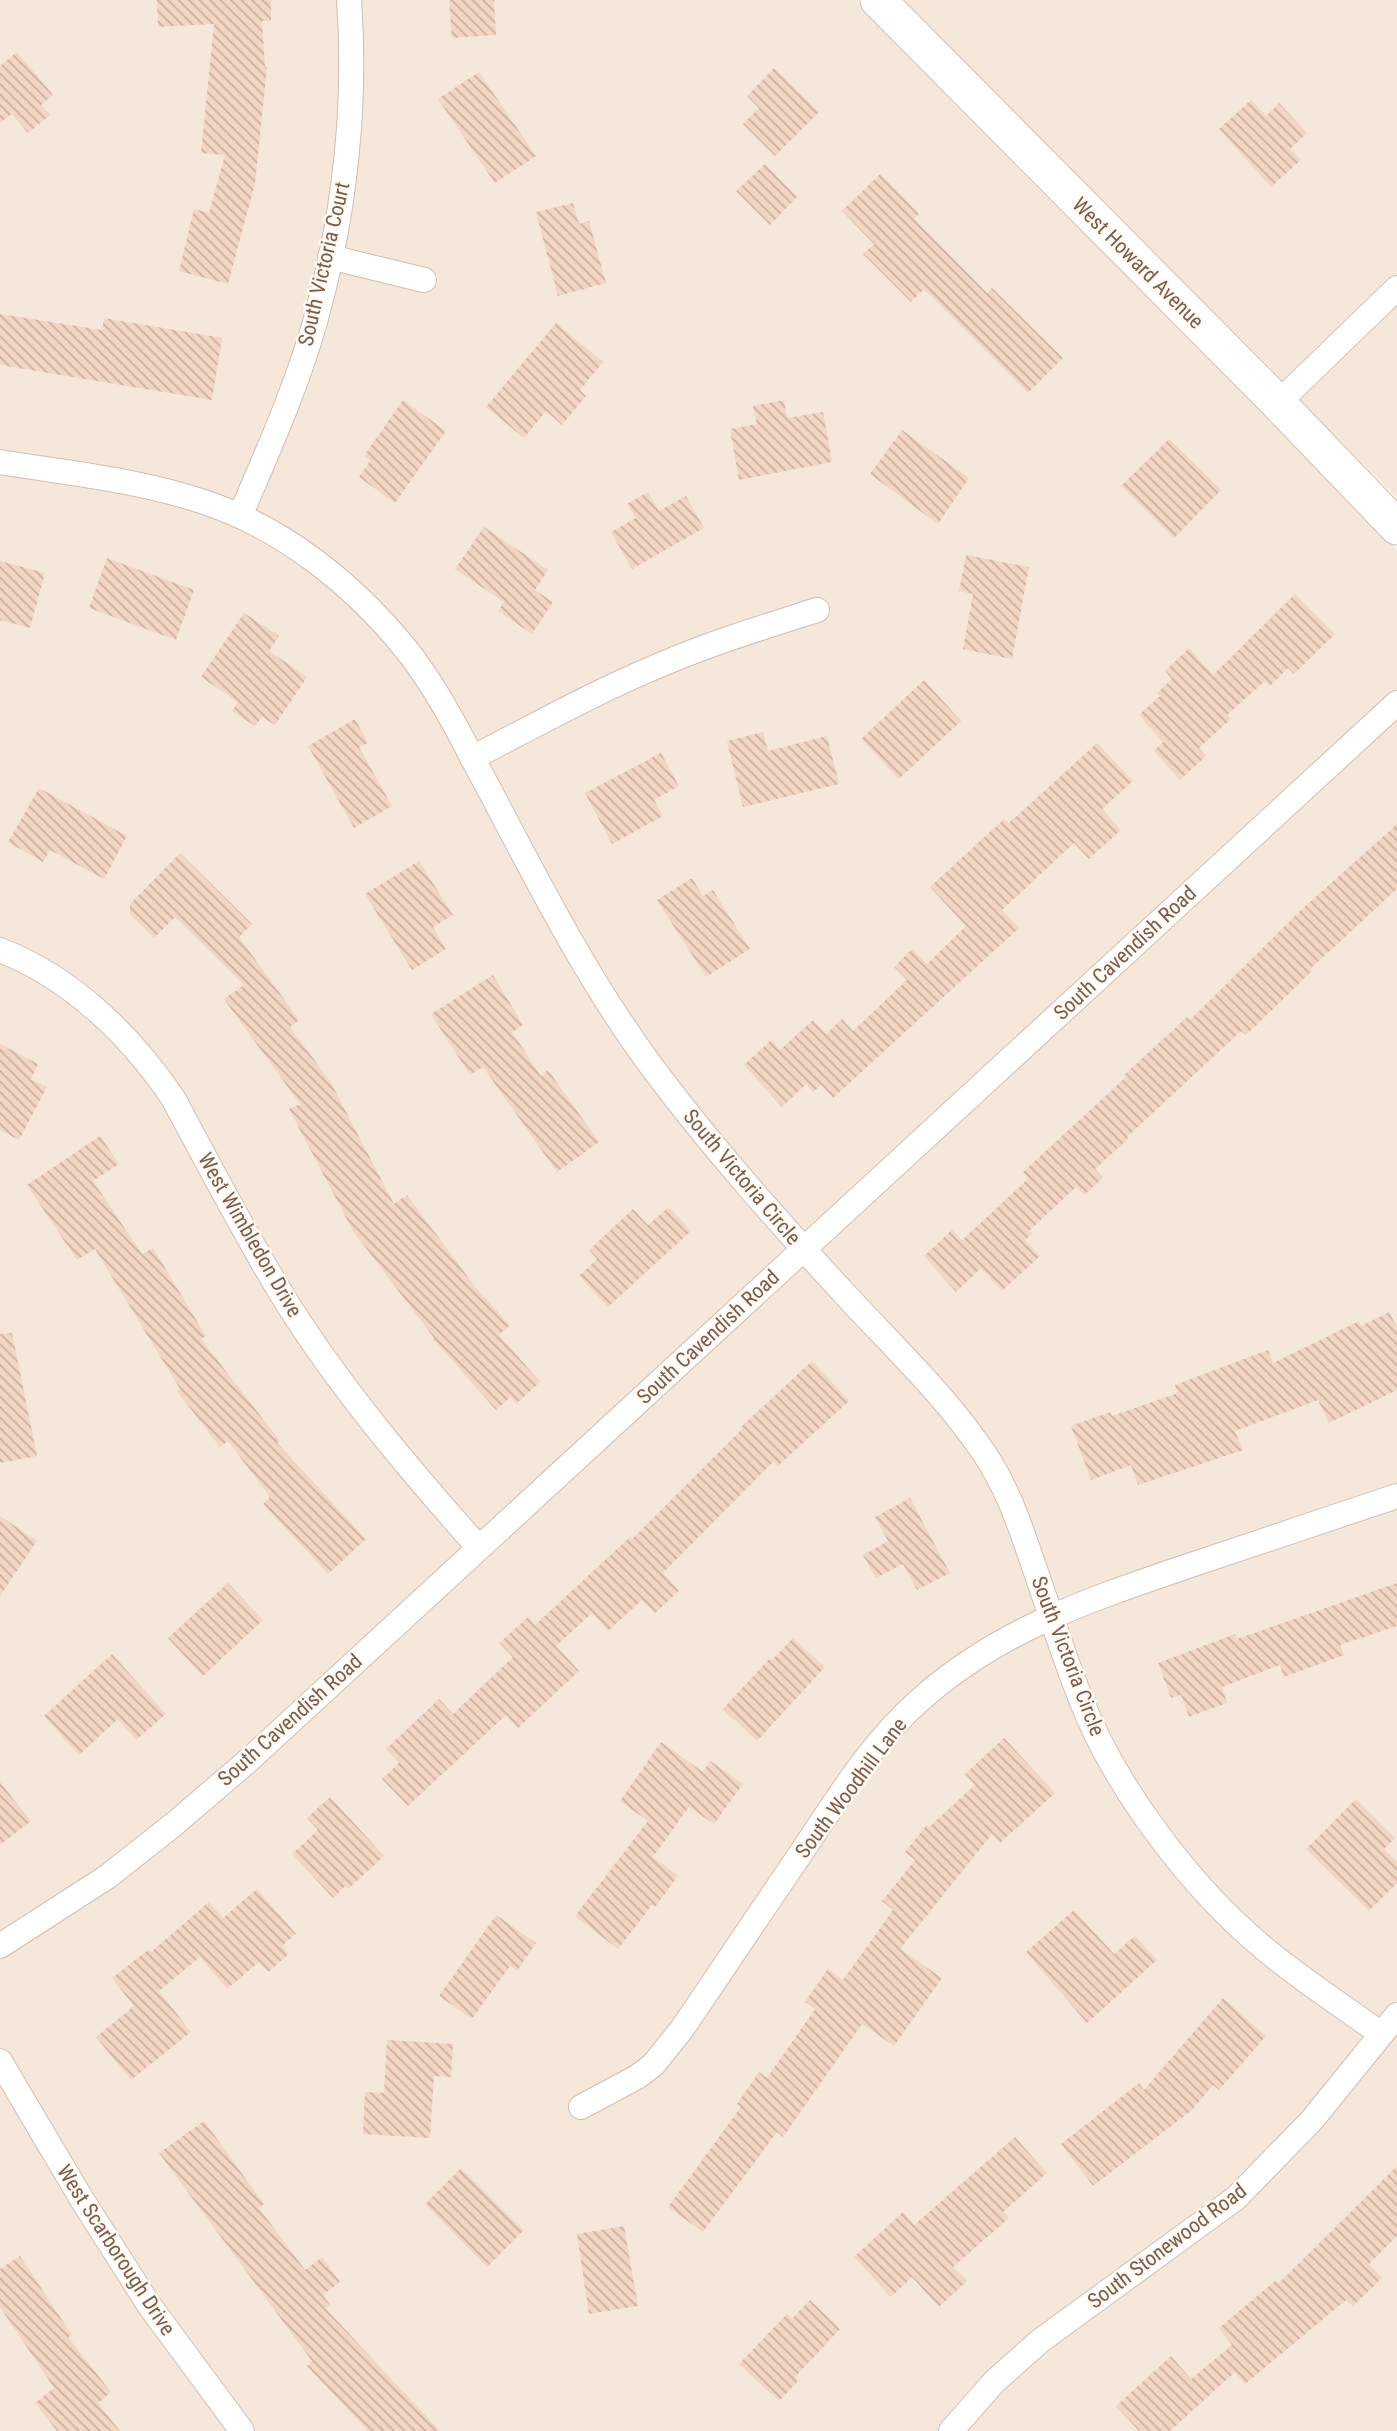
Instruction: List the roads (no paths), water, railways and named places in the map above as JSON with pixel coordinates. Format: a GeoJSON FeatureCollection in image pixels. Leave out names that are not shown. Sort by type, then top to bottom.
{"type":"FeatureCollection","features":[{"type":"Feature","properties":{"kind":"street","name":"South Victoria Court"},"geometry":{"type":"LineString","coordinates":[[240,516],[289,401],[315,323],[330,257],[347,154],[350,92],[349,0]]}},
{"type":"Feature","properties":{"kind":"street","name":"West Howard Avenue"},"geometry":{"type":"LineString","coordinates":[[878,0],[1278,403],[1397,527]]}},
{"type":"Feature","properties":{"kind":"street"},"geometry":{"type":"LineString","coordinates":[[330,257],[424,280]]}},
{"type":"Feature","properties":{"kind":"street"},"geometry":{"type":"LineString","coordinates":[[1278,403],[1397,288]]}},
{"type":"Feature","properties":{"kind":"street","name":"South Victoria Circle"},"geometry":{"type":"LineString","coordinates":[[0,461],[131,483],[203,501],[240,516],[306,554],[372,610],[409,652],[439,698],[580,960],[646,1059],[705,1138],[951,1409],[985,1454],[1009,1496],[1080,1698],[1099,1739],[1132,1796],[1210,1897],[1265,1950],[1381,2034]]}},
{"type":"Feature","properties":{"kind":"street"},"geometry":{"type":"LineString","coordinates":[[472,758],[597,693],[660,664],[731,637],[817,610]]}},
{"type":"Feature","properties":{"kind":"street","name":"South Cavendish Road"},"geometry":{"type":"LineString","coordinates":[[0,1947],[107,1877],[250,1759],[1397,703]]}},
{"type":"Feature","properties":{"kind":"street","name":"West Wimbledon Drive"},"geometry":{"type":"LineString","coordinates":[[0,950],[49,975],[104,1015],[154,1071],[173,1098],[284,1298],[323,1356],[403,1462],[479,1548]]}},
{"type":"Feature","properties":{"kind":"street","name":"South Woodhill Lane"},"geometry":{"type":"LineString","coordinates":[[581,2107],[637,2077],[653,2065],[682,2029],[840,1795],[887,1733],[919,1701],[954,1672],[1003,1641],[1052,1615],[1397,1496]]}},
{"type":"Feature","properties":{"kind":"street","name":"South Stonewood Road"},"geometry":{"type":"LineString","coordinates":[[951,2431],[994,2382],[1041,2341],[1236,2198],[1312,2120],[1397,2015]]}},
{"type":"Feature","properties":{"kind":"street","name":"West Scarborough Drive"},"geometry":{"type":"LineString","coordinates":[[0,2061],[81,2198],[149,2305],[242,2431]]}}]}
